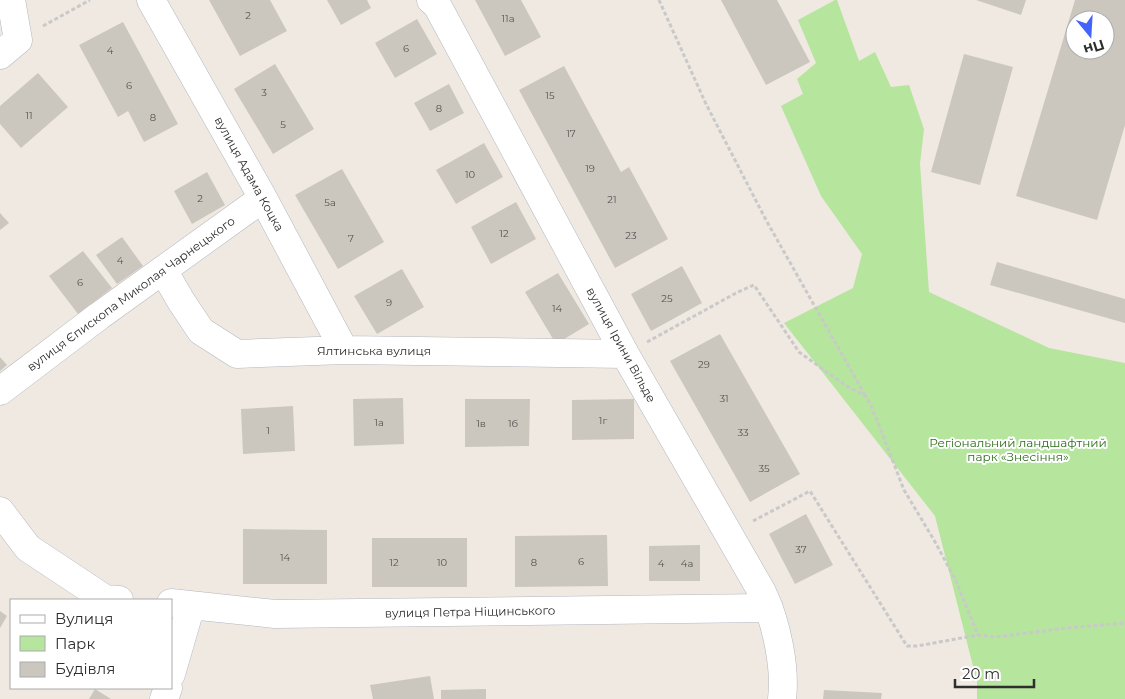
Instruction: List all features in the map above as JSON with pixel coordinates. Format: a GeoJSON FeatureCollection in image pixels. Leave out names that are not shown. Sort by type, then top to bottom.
{"type":"FeatureCollection","features":[{"type":"Feature","properties":{"kind":"street"},"geometry":{"type":"LineString","coordinates":[[9,47],[11,0]]}},
{"type":"Feature","properties":{"kind":"street","name":"вулиця Адама Коцка"},"geometry":{"type":"LineString","coordinates":[[151,0],[263,198],[344,350]]}},
{"type":"Feature","properties":{"kind":"street","name":"вулиця Ірини Вільде"},"geometry":{"type":"LineString","coordinates":[[431,0],[437,6],[625,354],[729,534],[769,608],[778,640],[783,687],[782,699]]}},
{"type":"Feature","properties":{"kind":"street","name":"вулиця Єпископа Миколая Чарнецького"},"geometry":{"type":"LineString","coordinates":[[0,391],[99,316],[263,198]]}},
{"type":"Feature","properties":{"kind":"street","name":"Ялтинська вулиця"},"geometry":{"type":"LineString","coordinates":[[163,270],[201,331],[236,354],[344,350],[625,354]]}},
{"type":"Feature","properties":{"kind":"street"},"geometry":{"type":"LineString","coordinates":[[0,511],[28,548],[106,599]]}},
{"type":"Feature","properties":{"kind":"street"},"geometry":{"type":"LineString","coordinates":[[172,667],[181,604]]}},
{"type":"Feature","properties":{"kind":"street","name":"вулиця Петра Ніщинського"},"geometry":{"type":"LineString","coordinates":[[181,604],[275,614],[769,608]]}},
{"type":"Feature","properties":{"kind":"path"},"geometry":{"type":"LineString","coordinates":[[9,47],[90,0]]}},
{"type":"Feature","properties":{"kind":"path"},"geometry":{"type":"LineString","coordinates":[[659,0],[706,104],[766,220],[866,397],[904,490],[955,579],[978,635]]}},
{"type":"Feature","properties":{"kind":"path"},"geometry":{"type":"LineString","coordinates":[[625,354],[754,285],[799,352],[845,385],[866,397]]}},
{"type":"Feature","properties":{"kind":"path"},"geometry":{"type":"LineString","coordinates":[[729,534],[810,491],[907,646],[917,646],[978,635],[996,637],[1125,623]]}},
{"type":"Feature","properties":{"kind":"green space","name":"Регіональний ландшафтний парк «Знесіння»"},"geometry":{"type":"Polygon","coordinates":[[[837,0],[859,61],[875,52],[891,87],[909,85],[924,129],[920,164],[929,292],[1049,348],[1125,363],[1125,699],[977,699],[977,682],[935,516],[784,323],[853,288],[862,254],[821,196],[781,106],[803,94],[797,79],[816,63],[798,20],[837,0]]]}},
{"type":"Feature","properties":{"kind":"building"},"geometry":{"type":"Polygon","coordinates":[[[209,0],[270,0],[287,31],[240,56],[209,0]]]}},
{"type":"Feature","properties":{"kind":"building"},"geometry":{"type":"Polygon","coordinates":[[[327,0],[367,0],[371,8],[341,25],[327,0]]]}},
{"type":"Feature","properties":{"kind":"building"},"geometry":{"type":"Polygon","coordinates":[[[475,0],[521,0],[541,37],[505,56],[475,0]]]}},
{"type":"Feature","properties":{"kind":"building"},"geometry":{"type":"Polygon","coordinates":[[[721,0],[777,0],[810,62],[766,85],[721,0]]]}},
{"type":"Feature","properties":{"kind":"building"},"geometry":{"type":"Polygon","coordinates":[[[976,0],[1026,0],[1021,15],[976,0]]]}},
{"type":"Feature","properties":{"kind":"building"},"geometry":{"type":"Polygon","coordinates":[[[1075,0],[1125,0],[1125,125],[1097,220],[1016,196],[1065,33],[1065,60],[1115,60],[1115,10],[1072,10],[1075,0]]]}},
{"type":"Feature","properties":{"kind":"building"},"geometry":{"type":"Polygon","coordinates":[[[417,19],[437,54],[395,78],[375,43],[417,19]]]}},
{"type":"Feature","properties":{"kind":"building"},"geometry":{"type":"Polygon","coordinates":[[[123,22],[178,124],[144,142],[128,111],[118,117],[79,45],[123,22]]]}},
{"type":"Feature","properties":{"kind":"building"},"geometry":{"type":"Polygon","coordinates":[[[964,54],[1013,67],[980,185],[931,172],[964,54]]]}},
{"type":"Feature","properties":{"kind":"building"},"geometry":{"type":"Polygon","coordinates":[[[275,64],[314,129],[273,154],[234,89],[275,64]]]}},
{"type":"Feature","properties":{"kind":"building"},"geometry":{"type":"Polygon","coordinates":[[[564,66],[621,172],[629,167],[668,239],[615,268],[519,90],[564,66]]]}},
{"type":"Feature","properties":{"kind":"building"},"geometry":{"type":"Polygon","coordinates":[[[38,73],[68,107],[21,148],[0,124],[0,106],[38,73]]]}},
{"type":"Feature","properties":{"kind":"building"},"geometry":{"type":"Polygon","coordinates":[[[449,84],[464,113],[430,131],[414,103],[449,84]]]}},
{"type":"Feature","properties":{"kind":"building"},"geometry":{"type":"Polygon","coordinates":[[[484,143],[503,177],[456,204],[436,170],[484,143]]]}},
{"type":"Feature","properties":{"kind":"building"},"geometry":{"type":"Polygon","coordinates":[[[342,169],[384,242],[338,269],[295,195],[342,169]]]}},
{"type":"Feature","properties":{"kind":"building"},"geometry":{"type":"Polygon","coordinates":[[[207,172],[225,205],[192,224],[174,191],[207,172]]]}},
{"type":"Feature","properties":{"kind":"building"},"geometry":{"type":"Polygon","coordinates":[[[516,202],[536,239],[491,264],[471,227],[516,202]]]}},
{"type":"Feature","properties":{"kind":"building"},"geometry":{"type":"Polygon","coordinates":[[[0,213],[9,223],[0,230],[0,213]]]}},
{"type":"Feature","properties":{"kind":"building"},"geometry":{"type":"Polygon","coordinates":[[[122,237],[143,266],[117,284],[96,255],[122,237]]]}},
{"type":"Feature","properties":{"kind":"building"},"geometry":{"type":"Polygon","coordinates":[[[83,251],[112,288],[78,314],[49,276],[83,251]]]}},
{"type":"Feature","properties":{"kind":"building"},"geometry":{"type":"Polygon","coordinates":[[[997,262],[1125,299],[1125,323],[990,285],[997,262]]]}},
{"type":"Feature","properties":{"kind":"building"},"geometry":{"type":"Polygon","coordinates":[[[682,266],[702,303],[651,331],[631,294],[682,266]]]}},
{"type":"Feature","properties":{"kind":"building"},"geometry":{"type":"Polygon","coordinates":[[[402,269],[424,307],[377,334],[354,296],[402,269]]]}},
{"type":"Feature","properties":{"kind":"building"},"geometry":{"type":"Polygon","coordinates":[[[558,273],[589,324],[556,344],[525,292],[558,273]]]}},
{"type":"Feature","properties":{"kind":"building"},"geometry":{"type":"Polygon","coordinates":[[[720,334],[800,474],[750,502],[670,361],[720,334]]]}},
{"type":"Feature","properties":{"kind":"building"},"geometry":{"type":"Polygon","coordinates":[[[0,357],[7,365],[0,371],[0,357]]]}},
{"type":"Feature","properties":{"kind":"building"},"geometry":{"type":"Polygon","coordinates":[[[403,398],[404,444],[354,446],[353,399],[403,398]]]}},
{"type":"Feature","properties":{"kind":"building"},"geometry":{"type":"Polygon","coordinates":[[[465,399],[530,399],[529,446],[465,447],[465,399]]]}},
{"type":"Feature","properties":{"kind":"building"},"geometry":{"type":"Polygon","coordinates":[[[634,399],[634,439],[572,440],[572,400],[634,399]]]}},
{"type":"Feature","properties":{"kind":"building"},"geometry":{"type":"Polygon","coordinates":[[[293,406],[295,451],[243,454],[241,409],[293,406]]]}},
{"type":"Feature","properties":{"kind":"building"},"geometry":{"type":"Polygon","coordinates":[[[806,514],[833,565],[795,584],[769,534],[806,514]]]}},
{"type":"Feature","properties":{"kind":"building"},"geometry":{"type":"Polygon","coordinates":[[[243,529],[327,530],[327,584],[243,584],[243,529]]]}},
{"type":"Feature","properties":{"kind":"building"},"geometry":{"type":"Polygon","coordinates":[[[607,535],[608,586],[515,587],[515,536],[607,535]]]}},
{"type":"Feature","properties":{"kind":"building"},"geometry":{"type":"Polygon","coordinates":[[[372,538],[467,538],[467,587],[372,587],[372,538]]]}},
{"type":"Feature","properties":{"kind":"building"},"geometry":{"type":"Polygon","coordinates":[[[700,545],[700,581],[649,581],[649,546],[700,545]]]}},
{"type":"Feature","properties":{"kind":"building"},"geometry":{"type":"Polygon","coordinates":[[[0,611],[7,616],[0,628],[0,611]]]}},
{"type":"Feature","properties":{"kind":"building"},"geometry":{"type":"Polygon","coordinates":[[[430,676],[434,699],[373,699],[370,685],[430,676]]]}},
{"type":"Feature","properties":{"kind":"building"},"geometry":{"type":"Polygon","coordinates":[[[95,689],[111,699],[89,699],[95,689]]]}},
{"type":"Feature","properties":{"kind":"building"},"geometry":{"type":"Polygon","coordinates":[[[486,689],[486,699],[441,699],[441,690],[486,689]]]}},
{"type":"Feature","properties":{"kind":"building"},"geometry":{"type":"Polygon","coordinates":[[[824,690],[882,693],[881,699],[823,699],[824,690]]]}}]}
